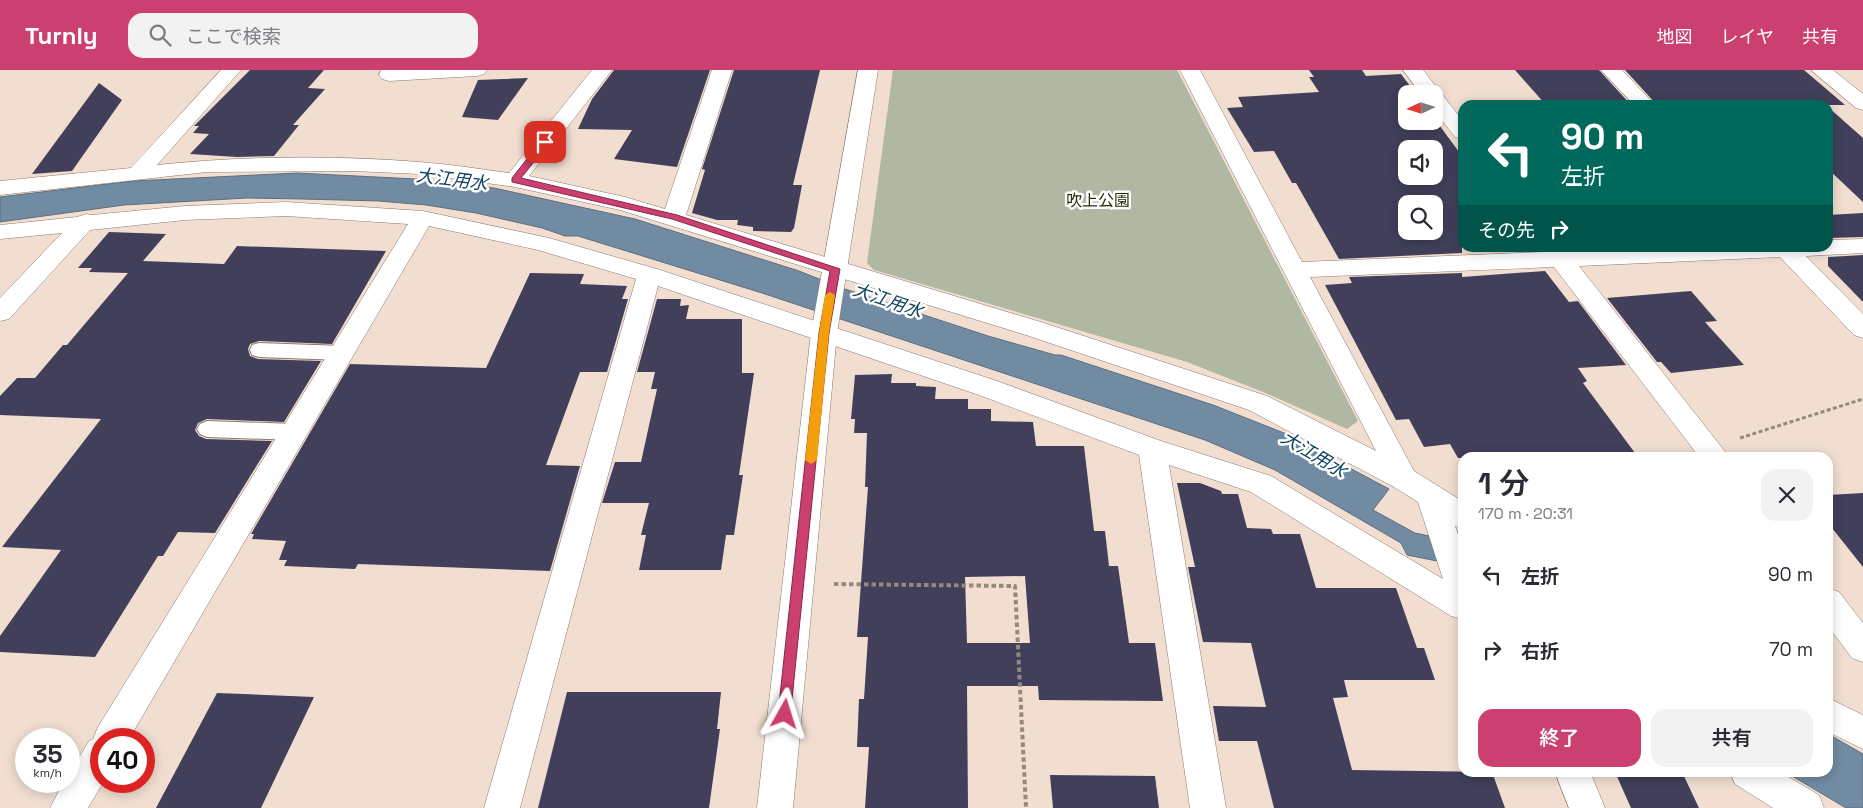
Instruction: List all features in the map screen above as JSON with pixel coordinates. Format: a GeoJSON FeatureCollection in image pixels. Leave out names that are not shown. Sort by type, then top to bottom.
{"type":"FeatureCollection","features":[{"type":"Feature","properties":{"kind":"street"},"geometry":{"type":"LineString","coordinates":[[139,172],[231,70]]}},
{"type":"Feature","properties":{"kind":"street"},"geometry":{"type":"LineString","coordinates":[[391,70],[389,74],[477,70]]}},
{"type":"Feature","properties":{"kind":"street"},"geometry":{"type":"LineString","coordinates":[[515,180],[602,70]]}},
{"type":"Feature","properties":{"kind":"street"},"geometry":{"type":"LineString","coordinates":[[674,217],[722,70]]}},
{"type":"Feature","properties":{"kind":"street"},"geometry":{"type":"LineString","coordinates":[[775,808],[825,329],[868,70]]}},
{"type":"Feature","properties":{"kind":"street"},"geometry":{"type":"LineString","coordinates":[[1190,70],[1404,479]]}},
{"type":"Feature","properties":{"kind":"street"},"geometry":{"type":"LineString","coordinates":[[1413,70],[1424,85]]}},
{"type":"Feature","properties":{"kind":"street"},"geometry":{"type":"LineString","coordinates":[[1611,70],[1640,100]]}},
{"type":"Feature","properties":{"kind":"street"},"geometry":{"type":"LineString","coordinates":[[1821,70],[1863,104]]}},
{"type":"Feature","properties":{"kind":"street"},"geometry":{"type":"LineString","coordinates":[[1443,109],[1458,128]]}},
{"type":"Feature","properties":{"kind":"street"},"geometry":{"type":"LineString","coordinates":[[0,188],[207,166],[352,165],[420,168],[515,180],[674,217],[835,271],[1035,329],[1258,403],[1404,479],[1443,510],[1458,572]]}},
{"type":"Feature","properties":{"kind":"street"},"geometry":{"type":"LineString","coordinates":[[0,232],[86,221],[185,213],[286,209],[423,218],[541,243],[825,329],[1152,449],[1262,484],[1458,604]]}},
{"type":"Feature","properties":{"kind":"street"},"geometry":{"type":"LineString","coordinates":[[117,728],[423,218]]}},
{"type":"Feature","properties":{"kind":"street"},"geometry":{"type":"LineString","coordinates":[[0,313],[86,221]]}},
{"type":"Feature","properties":{"kind":"street"},"geometry":{"type":"LineString","coordinates":[[1833,247],[1863,246]]}},
{"type":"Feature","properties":{"kind":"street"},"geometry":{"type":"LineString","coordinates":[[1294,270],[1557,253],[1602,252]]}},
{"type":"Feature","properties":{"kind":"street"},"geometry":{"type":"LineString","coordinates":[[1788,252],[1863,329]]}},
{"type":"Feature","properties":{"kind":"street"},"geometry":{"type":"LineString","coordinates":[[1557,253],[1711,452]]}},
{"type":"Feature","properties":{"kind":"street"},"geometry":{"type":"LineString","coordinates":[[502,808],[649,275]]}},
{"type":"Feature","properties":{"kind":"street"},"geometry":{"type":"LineString","coordinates":[[1152,449],[1208,808]]}},
{"type":"Feature","properties":{"kind":"street"},"geometry":{"type":"LineString","coordinates":[[1833,609],[1863,648]]}},
{"type":"Feature","properties":{"kind":"street"},"geometry":{"type":"LineString","coordinates":[[1833,717],[1863,733]]}},
{"type":"Feature","properties":{"kind":"street"},"geometry":{"type":"LineString","coordinates":[[68,808],[90,772]]}},
{"type":"Feature","properties":{"kind":"street"},"geometry":{"type":"LineString","coordinates":[[1574,777],[1586,808]]}},
{"type":"Feature","properties":{"kind":"street"},"geometry":{"type":"LineString","coordinates":[[1755,777],[1806,808]]}},
{"type":"Feature","properties":{"kind":"lane"},"geometry":{"type":"LineString","coordinates":[[259,350],[342,353]]}},
{"type":"Feature","properties":{"kind":"lane"},"geometry":{"type":"LineString","coordinates":[[207,429],[295,432]]}},
{"type":"Feature","properties":{"kind":"path"},"geometry":{"type":"LineString","coordinates":[[1715,452],[1863,399]]}},
{"type":"Feature","properties":{"kind":"path"},"geometry":{"type":"LineString","coordinates":[[799,584],[1015,586],[1026,808]]}},
{"type":"Feature","properties":{"kind":"green space","name":"吹上公園"},"geometry":{"type":"Polygon","coordinates":[[[893,70],[1177,70],[1358,421],[1347,429],[1263,392],[1187,362],[874,270],[867,263],[893,70]]]}},
{"type":"Feature","properties":{"kind":"water","name":"大江用水"},"geometry":{"type":"Polygon","coordinates":[[[297,173],[416,179],[494,188],[635,219],[799,271],[842,288],[988,336],[1055,355],[1061,355],[1213,405],[1284,433],[1389,489],[1373,510],[1415,533],[1458,542],[1458,565],[1407,555],[1401,543],[1275,470],[1205,440],[762,293],[578,236],[565,236],[542,228],[476,213],[426,205],[379,201],[302,199],[247,198],[124,205],[0,222],[0,197],[133,181],[297,173]]]}},
{"type":"Feature","properties":{"kind":"water"},"geometry":{"type":"Polygon","coordinates":[[[1833,737],[1863,754],[1863,808],[1846,808],[1794,777],[1833,777],[1833,737]]]}},
{"type":"Feature","properties":{"kind":"building"},"geometry":{"type":"Polygon","coordinates":[[[250,70],[324,70],[308,88],[325,89],[293,125],[299,125],[274,156],[237,157],[190,154],[209,134],[193,133],[199,126],[194,126],[250,70]]]}},
{"type":"Feature","properties":{"kind":"building"},"geometry":{"type":"Polygon","coordinates":[[[614,70],[710,70],[677,167],[614,159],[632,130],[578,129],[592,99],[614,70]]]}},
{"type":"Feature","properties":{"kind":"building"},"geometry":{"type":"Polygon","coordinates":[[[734,70],[820,70],[793,185],[802,185],[794,228],[791,232],[753,231],[753,227],[737,225],[738,220],[717,220],[692,213],[705,170],[702,169],[734,70]]]}},
{"type":"Feature","properties":{"kind":"building"},"geometry":{"type":"Polygon","coordinates":[[[1309,70],[1362,70],[1366,76],[1401,74],[1409,85],[1398,85],[1398,130],[1443,130],[1458,151],[1458,252],[1462,253],[1339,259],[1296,183],[1292,183],[1274,151],[1254,152],[1227,108],[1243,107],[1238,97],[1319,92],[1309,77],[1314,77],[1309,70]]]}},
{"type":"Feature","properties":{"kind":"building"},"geometry":{"type":"Polygon","coordinates":[[[1515,70],[1599,70],[1626,100],[1542,100],[1515,70]]]}},
{"type":"Feature","properties":{"kind":"building"},"geometry":{"type":"Polygon","coordinates":[[[1625,70],[1804,70],[1845,105],[1833,105],[1833,100],[1652,100],[1625,70]]]}},
{"type":"Feature","properties":{"kind":"building"},"geometry":{"type":"Polygon","coordinates":[[[528,78],[498,120],[462,117],[478,80],[528,78]]]}},
{"type":"Feature","properties":{"kind":"building"},"geometry":{"type":"Polygon","coordinates":[[[99,83],[122,100],[72,171],[32,174],[99,83]]]}},
{"type":"Feature","properties":{"kind":"building"},"geometry":{"type":"Polygon","coordinates":[[[1833,111],[1863,138],[1863,202],[1833,174],[1833,111]]]}},
{"type":"Feature","properties":{"kind":"building"},"geometry":{"type":"Polygon","coordinates":[[[1863,213],[1863,237],[1833,238],[1833,215],[1863,213]]]}},
{"type":"Feature","properties":{"kind":"building"},"geometry":{"type":"Polygon","coordinates":[[[109,232],[166,234],[143,261],[224,264],[237,246],[386,251],[332,344],[259,341],[250,344],[248,349],[250,356],[258,359],[321,361],[284,422],[207,419],[198,423],[195,430],[199,436],[206,439],[272,441],[215,533],[178,532],[163,556],[158,556],[95,657],[0,652],[0,636],[61,550],[2,547],[101,419],[0,415],[0,396],[17,378],[35,378],[63,345],[67,345],[128,273],[89,272],[92,268],[78,268],[109,232]]]}},
{"type":"Feature","properties":{"kind":"building"},"geometry":{"type":"Polygon","coordinates":[[[1863,255],[1863,302],[1828,266],[1828,257],[1863,255]]]}},
{"type":"Feature","properties":{"kind":"building"},"geometry":{"type":"Polygon","coordinates":[[[1545,271],[1569,302],[1578,301],[1626,365],[1578,368],[1587,381],[1583,383],[1634,452],[1458,452],[1458,458],[1450,444],[1424,447],[1409,419],[1396,420],[1325,285],[1352,283],[1349,277],[1462,273],[1462,277],[1545,271]]]}},
{"type":"Feature","properties":{"kind":"building"},"geometry":{"type":"Polygon","coordinates":[[[530,273],[584,274],[580,284],[627,286],[622,299],[628,299],[607,372],[580,372],[546,465],[580,466],[550,571],[358,564],[355,569],[284,566],[287,560],[279,560],[286,541],[252,539],[254,534],[251,534],[350,364],[486,368],[530,273]]]}},
{"type":"Feature","properties":{"kind":"building"},"geometry":{"type":"Polygon","coordinates":[[[1691,291],[1717,321],[1705,322],[1744,365],[1671,373],[1661,362],[1657,362],[1607,298],[1691,291]]]}},
{"type":"Feature","properties":{"kind":"building"},"geometry":{"type":"Polygon","coordinates":[[[657,299],[681,299],[680,306],[689,305],[686,319],[742,319],[742,373],[754,373],[739,475],[743,475],[734,535],[726,535],[721,570],[639,570],[646,535],[641,535],[649,503],[602,503],[615,462],[641,462],[657,389],[651,389],[655,372],[637,372],[657,299]]]}},
{"type":"Feature","properties":{"kind":"building"},"geometry":{"type":"Polygon","coordinates":[[[892,374],[891,383],[916,383],[916,386],[936,387],[935,399],[968,399],[968,409],[991,409],[991,421],[1033,422],[1036,446],[1084,446],[1094,531],[1105,531],[1109,566],[1118,566],[1129,643],[1155,643],[1163,701],[1039,700],[1038,686],[967,686],[968,808],[865,808],[869,747],[857,747],[859,699],[864,699],[868,637],[857,637],[868,487],[865,487],[867,433],[854,433],[855,419],[851,419],[855,375],[892,374]],[[1025,576],[965,577],[967,643],[1030,643],[1025,576]]]}},
{"type":"Feature","properties":{"kind":"building"},"geometry":{"type":"Polygon","coordinates":[[[1177,483],[1200,483],[1221,491],[1222,494],[1238,494],[1247,528],[1271,529],[1273,534],[1300,534],[1316,588],[1396,588],[1417,648],[1424,648],[1435,680],[1344,680],[1348,697],[1333,698],[1352,770],[1458,772],[1458,777],[1494,777],[1505,808],[1274,808],[1257,741],[1219,741],[1213,706],[1266,707],[1251,643],[1203,642],[1188,567],[1195,567],[1177,483]]]}},
{"type":"Feature","properties":{"kind":"building"},"geometry":{"type":"Polygon","coordinates":[[[1863,493],[1863,567],[1833,529],[1833,495],[1863,493]]]}},
{"type":"Feature","properties":{"kind":"building"},"geometry":{"type":"Polygon","coordinates":[[[567,692],[721,692],[717,729],[720,729],[709,808],[538,808],[567,692]]]}},
{"type":"Feature","properties":{"kind":"building"},"geometry":{"type":"Polygon","coordinates":[[[217,693],[314,697],[261,808],[156,808],[217,693]]]}},
{"type":"Feature","properties":{"kind":"building"},"geometry":{"type":"Polygon","coordinates":[[[1050,775],[1155,776],[1159,808],[1053,808],[1050,775]]]}},
{"type":"Feature","properties":{"kind":"building"},"geometry":{"type":"Polygon","coordinates":[[[1617,777],[1684,777],[1699,808],[1631,808],[1617,777]]]}},
{"type":"Feature","properties":{"kind":"slow traffic"},"geometry":{"type":"LineString","coordinates":[[811,460],[824,333],[830,295]]}},
{"type":"Feature","properties":{"kind":"route"},"geometry":{"type":"LineString","coordinates":[[545,142],[515,180],[674,217],[835,269],[824,333],[785,714]]}}]}
